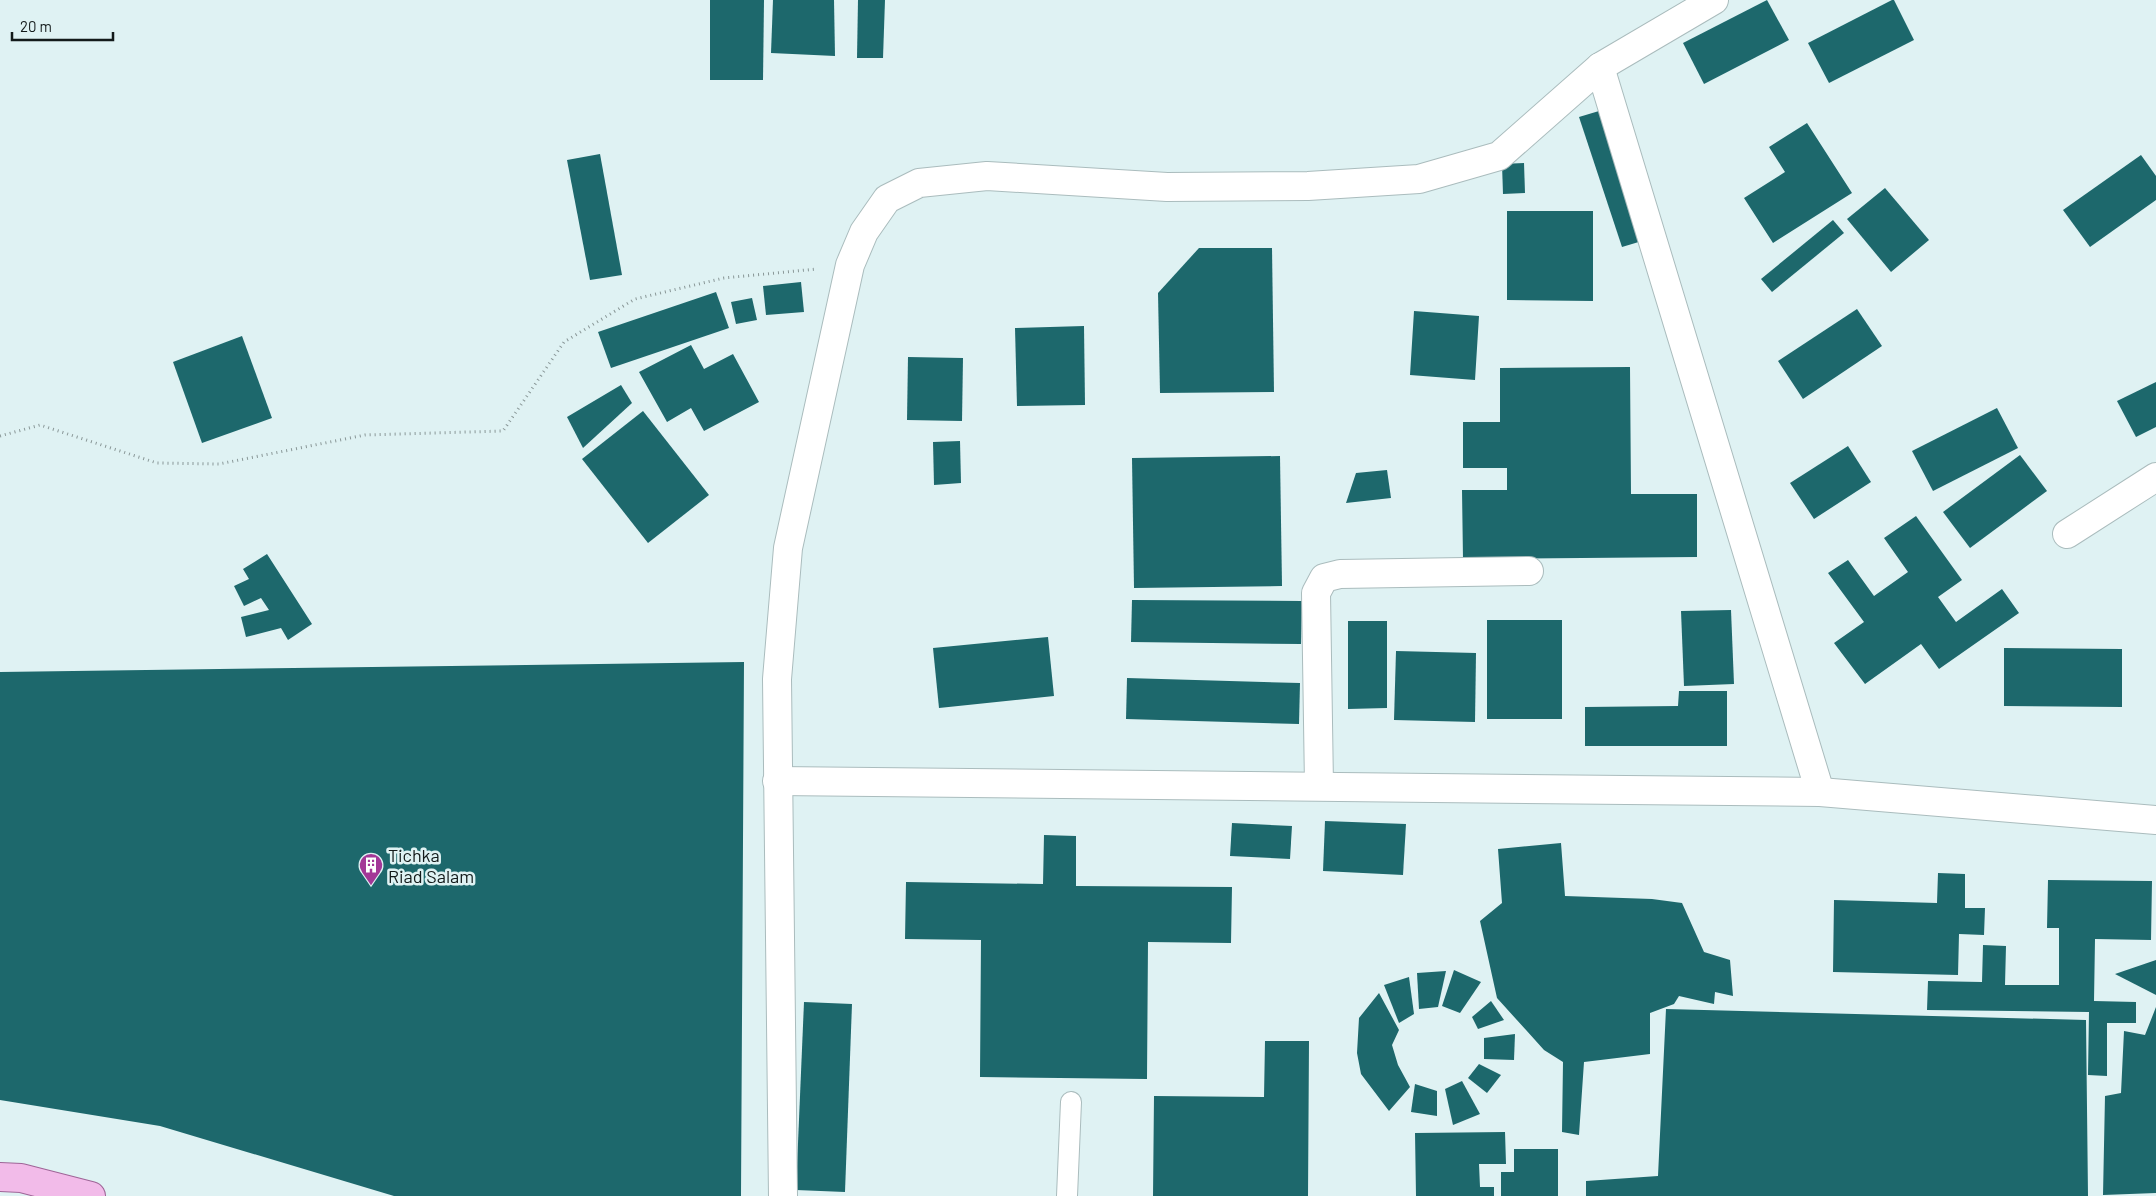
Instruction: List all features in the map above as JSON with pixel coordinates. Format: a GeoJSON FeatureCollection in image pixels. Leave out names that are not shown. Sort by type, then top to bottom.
{"type":"FeatureCollection","features":[{"type":"Feature","properties":{"kind":"main road"},"geometry":{"type":"LineString","coordinates":[[0,1177],[21,1178],[91,1196]]}},
{"type":"Feature","properties":{"kind":"street"},"geometry":{"type":"LineString","coordinates":[[783,1196],[776,679],[788,548],[850,266],[864,232],[887,199],[919,183],[987,176],[1167,187],[1308,186],[1419,179],[1500,156],[1600,66],[1714,0]]}},
{"type":"Feature","properties":{"kind":"street"},"geometry":{"type":"LineString","coordinates":[[1600,66],[1820,792]]}},
{"type":"Feature","properties":{"kind":"street"},"geometry":{"type":"LineString","coordinates":[[2067,534],[2156,477]]}},
{"type":"Feature","properties":{"kind":"street"},"geometry":{"type":"LineString","coordinates":[[1319,786],[1316,593],[1324,578],[1340,574],[1529,571]]}},
{"type":"Feature","properties":{"kind":"street"},"geometry":{"type":"LineString","coordinates":[[777,781],[1820,792],[2156,820]]}},
{"type":"Feature","properties":{"kind":"lane"},"geometry":{"type":"LineString","coordinates":[[1067,1196],[1071,1102]]}},
{"type":"Feature","properties":{"kind":"path"},"geometry":{"type":"LineString","coordinates":[[0,436],[40,425],[157,463],[219,464],[365,435],[503,431],[564,342],[636,299],[724,278],[850,266]]}},
{"type":"Feature","properties":{"kind":"building"},"geometry":{"type":"Polygon","coordinates":[[[710,0],[764,0],[763,80],[710,80],[710,0]]]}},
{"type":"Feature","properties":{"kind":"building"},"geometry":{"type":"Polygon","coordinates":[[[773,0],[834,0],[835,56],[771,53],[773,0]]]}},
{"type":"Feature","properties":{"kind":"building"},"geometry":{"type":"Polygon","coordinates":[[[858,0],[885,0],[883,58],[857,58],[858,0]]]}},
{"type":"Feature","properties":{"kind":"building"},"geometry":{"type":"Polygon","coordinates":[[[1767,0],[1789,40],[1704,84],[1683,43],[1767,0]]]}},
{"type":"Feature","properties":{"kind":"building"},"geometry":{"type":"Polygon","coordinates":[[[1894,0],[1914,40],[1829,83],[1808,43],[1894,0]]]}},
{"type":"Feature","properties":{"kind":"building"},"geometry":{"type":"Polygon","coordinates":[[[1599,111],[1642,241],[1622,247],[1579,117],[1599,111]]]}},
{"type":"Feature","properties":{"kind":"building"},"geometry":{"type":"Polygon","coordinates":[[[1807,123],[1852,193],[1773,243],[1744,198],[1785,172],[1769,147],[1807,123]]]}},
{"type":"Feature","properties":{"kind":"building"},"geometry":{"type":"Polygon","coordinates":[[[600,154],[622,275],[590,280],[567,160],[600,154]]]}},
{"type":"Feature","properties":{"kind":"building"},"geometry":{"type":"Polygon","coordinates":[[[2141,155],[2156,176],[2156,200],[2090,247],[2063,210],[2141,155]]]}},
{"type":"Feature","properties":{"kind":"building"},"geometry":{"type":"Polygon","coordinates":[[[1524,163],[1525,193],[1503,194],[1502,164],[1524,163]]]}},
{"type":"Feature","properties":{"kind":"building"},"geometry":{"type":"Polygon","coordinates":[[[1885,188],[1929,240],[1891,272],[1847,219],[1885,188]]]}},
{"type":"Feature","properties":{"kind":"building"},"geometry":{"type":"Polygon","coordinates":[[[1507,211],[1593,211],[1593,301],[1507,300],[1507,211]]]}},
{"type":"Feature","properties":{"kind":"building"},"geometry":{"type":"Polygon","coordinates":[[[1833,220],[1844,233],[1772,292],[1761,279],[1833,220]]]}},
{"type":"Feature","properties":{"kind":"building"},"geometry":{"type":"Polygon","coordinates":[[[1199,248],[1272,248],[1274,392],[1160,393],[1158,293],[1199,248]]]}},
{"type":"Feature","properties":{"kind":"building"},"geometry":{"type":"Polygon","coordinates":[[[801,282],[804,312],[766,315],[763,286],[801,282]]]}},
{"type":"Feature","properties":{"kind":"building"},"geometry":{"type":"Polygon","coordinates":[[[716,292],[729,328],[611,368],[598,332],[716,292]]]}},
{"type":"Feature","properties":{"kind":"building"},"geometry":{"type":"Polygon","coordinates":[[[752,298],[757,320],[736,324],[731,302],[752,298]]]}},
{"type":"Feature","properties":{"kind":"building"},"geometry":{"type":"Polygon","coordinates":[[[1857,309],[1882,346],[1803,399],[1778,361],[1857,309]]]}},
{"type":"Feature","properties":{"kind":"building"},"geometry":{"type":"Polygon","coordinates":[[[1414,311],[1479,316],[1475,380],[1410,375],[1414,311]]]}},
{"type":"Feature","properties":{"kind":"building"},"geometry":{"type":"Polygon","coordinates":[[[1084,326],[1085,405],[1017,406],[1015,328],[1084,326]]]}},
{"type":"Feature","properties":{"kind":"building"},"geometry":{"type":"Polygon","coordinates":[[[242,336],[272,418],[202,443],[173,362],[242,336]]]}},
{"type":"Feature","properties":{"kind":"building"},"geometry":{"type":"Polygon","coordinates":[[[691,345],[704,369],[733,354],[759,402],[704,431],[691,408],[667,422],[639,372],[691,345]]]}},
{"type":"Feature","properties":{"kind":"building"},"geometry":{"type":"Polygon","coordinates":[[[908,357],[963,358],[962,421],[907,420],[908,357]]]}},
{"type":"Feature","properties":{"kind":"building"},"geometry":{"type":"Polygon","coordinates":[[[1630,367],[1631,494],[1697,494],[1697,557],[1463,559],[1462,490],[1507,490],[1507,468],[1463,468],[1463,422],[1500,422],[1500,368],[1630,367]]]}},
{"type":"Feature","properties":{"kind":"building"},"geometry":{"type":"Polygon","coordinates":[[[2156,382],[2156,427],[2136,437],[2117,401],[2156,382]]]}},
{"type":"Feature","properties":{"kind":"building"},"geometry":{"type":"Polygon","coordinates":[[[621,385],[632,403],[583,448],[567,417],[621,385]]]}},
{"type":"Feature","properties":{"kind":"building"},"geometry":{"type":"Polygon","coordinates":[[[1997,408],[2018,448],[1933,491],[1912,451],[1997,408]]]}},
{"type":"Feature","properties":{"kind":"building"},"geometry":{"type":"Polygon","coordinates":[[[643,411],[709,495],[648,543],[582,459],[643,411]]]}},
{"type":"Feature","properties":{"kind":"building"},"geometry":{"type":"Polygon","coordinates":[[[960,441],[961,483],[934,485],[933,442],[960,441]]]}},
{"type":"Feature","properties":{"kind":"building"},"geometry":{"type":"Polygon","coordinates":[[[1848,446],[1871,482],[1814,519],[1790,483],[1848,446]]]}},
{"type":"Feature","properties":{"kind":"building"},"geometry":{"type":"Polygon","coordinates":[[[2020,455],[2047,491],[1970,548],[1943,512],[2020,455]]]}},
{"type":"Feature","properties":{"kind":"building"},"geometry":{"type":"Polygon","coordinates":[[[1280,456],[1282,586],[1134,588],[1132,458],[1280,456]]]}},
{"type":"Feature","properties":{"kind":"building"},"geometry":{"type":"Polygon","coordinates":[[[1387,470],[1391,498],[1346,503],[1356,473],[1387,470]]]}},
{"type":"Feature","properties":{"kind":"building"},"geometry":{"type":"Polygon","coordinates":[[[1916,516],[1962,580],[1938,597],[1956,622],[2002,589],[2019,613],[1939,669],[1921,644],[1865,684],[1834,643],[1864,622],[1828,573],[1848,560],[1874,596],[1908,572],[1884,538],[1916,516]]]}},
{"type":"Feature","properties":{"kind":"building"},"geometry":{"type":"Polygon","coordinates":[[[267,554],[312,624],[288,640],[281,628],[246,637],[241,617],[269,610],[261,598],[244,606],[234,586],[249,579],[243,569],[267,554]]]}},
{"type":"Feature","properties":{"kind":"building"},"geometry":{"type":"Polygon","coordinates":[[[1132,600],[1302,601],[1301,644],[1131,642],[1132,600]]]}},
{"type":"Feature","properties":{"kind":"building"},"geometry":{"type":"Polygon","coordinates":[[[1731,610],[1734,684],[1684,686],[1681,611],[1731,610]]]}},
{"type":"Feature","properties":{"kind":"building"},"geometry":{"type":"Polygon","coordinates":[[[1487,620],[1562,620],[1562,719],[1487,719],[1487,620]]]}},
{"type":"Feature","properties":{"kind":"building"},"geometry":{"type":"Polygon","coordinates":[[[1348,621],[1387,621],[1387,708],[1348,709],[1348,621]]]}},
{"type":"Feature","properties":{"kind":"building"},"geometry":{"type":"Polygon","coordinates":[[[1048,637],[1054,696],[939,708],[933,648],[1048,637]]]}},
{"type":"Feature","properties":{"kind":"building"},"geometry":{"type":"Polygon","coordinates":[[[2004,648],[2122,649],[2122,707],[2004,706],[2004,648]]]}},
{"type":"Feature","properties":{"kind":"building"},"geometry":{"type":"Polygon","coordinates":[[[1396,651],[1476,653],[1475,722],[1394,720],[1396,651]]]}},
{"type":"Feature","properties":{"kind":"building","name":"Tichka Riad Salam"},"geometry":{"type":"Polygon","coordinates":[[[744,662],[741,1196],[394,1196],[160,1126],[0,1100],[0,672],[744,662]]]}},
{"type":"Feature","properties":{"kind":"building"},"geometry":{"type":"Polygon","coordinates":[[[1127,678],[1300,683],[1299,724],[1126,719],[1127,678]]]}},
{"type":"Feature","properties":{"kind":"building"},"geometry":{"type":"Polygon","coordinates":[[[1679,691],[1727,691],[1727,746],[1585,746],[1585,707],[1678,706],[1679,691]]]}},
{"type":"Feature","properties":{"kind":"building"},"geometry":{"type":"Polygon","coordinates":[[[1325,821],[1406,824],[1403,875],[1323,871],[1325,821]]]}},
{"type":"Feature","properties":{"kind":"building"},"geometry":{"type":"Polygon","coordinates":[[[1232,823],[1292,826],[1290,859],[1230,856],[1232,823]]]}},
{"type":"Feature","properties":{"kind":"building"},"geometry":{"type":"Polygon","coordinates":[[[1044,835],[1076,836],[1076,886],[1232,887],[1231,943],[1148,942],[1147,1079],[980,1077],[981,940],[905,939],[906,882],[1043,884],[1044,835]]]}},
{"type":"Feature","properties":{"kind":"building"},"geometry":{"type":"Polygon","coordinates":[[[1561,843],[1565,896],[1652,899],[1682,903],[1704,952],[1730,960],[1733,996],[1715,992],[1714,1004],[1679,996],[1674,1004],[1650,1013],[1650,1054],[1584,1062],[1579,1135],[1562,1132],[1563,1062],[1544,1050],[1497,998],[1480,921],[1502,903],[1498,849],[1561,843]]]}},
{"type":"Feature","properties":{"kind":"building"},"geometry":{"type":"Polygon","coordinates":[[[1938,873],[1965,874],[1965,908],[1985,908],[1984,935],[1959,934],[1958,975],[1833,972],[1834,900],[1937,903],[1938,873]]]}},
{"type":"Feature","properties":{"kind":"building"},"geometry":{"type":"Polygon","coordinates":[[[2048,880],[2152,881],[2151,940],[2095,939],[2094,1001],[2136,1002],[2136,1023],[2107,1023],[2107,1076],[2088,1075],[2089,1012],[1927,1010],[1928,981],[1982,982],[1983,945],[2006,946],[2005,985],[2059,985],[2059,928],[2047,928],[2048,880]]]}},
{"type":"Feature","properties":{"kind":"building"},"geometry":{"type":"Polygon","coordinates":[[[2156,960],[2156,995],[2115,974],[2156,960]]]}},
{"type":"Feature","properties":{"kind":"building"},"geometry":{"type":"Polygon","coordinates":[[[1454,970],[1481,982],[1460,1013],[1442,1006],[1454,970]]]}},
{"type":"Feature","properties":{"kind":"building"},"geometry":{"type":"Polygon","coordinates":[[[1446,971],[1438,1007],[1419,1009],[1417,973],[1446,971]]]}},
{"type":"Feature","properties":{"kind":"building"},"geometry":{"type":"Polygon","coordinates":[[[1409,977],[1414,1014],[1399,1023],[1384,985],[1409,977]]]}},
{"type":"Feature","properties":{"kind":"building"},"geometry":{"type":"Polygon","coordinates":[[[1379,993],[1399,1030],[1392,1045],[1398,1065],[1410,1087],[1389,1111],[1361,1074],[1357,1053],[1359,1018],[1379,993]]]}},
{"type":"Feature","properties":{"kind":"building"},"geometry":{"type":"Polygon","coordinates":[[[1491,1001],[1504,1020],[1478,1029],[1472,1017],[1491,1001]]]}},
{"type":"Feature","properties":{"kind":"building"},"geometry":{"type":"Polygon","coordinates":[[[804,1002],[852,1004],[845,1192],[796,1190],[804,1002]]]}},
{"type":"Feature","properties":{"kind":"building"},"geometry":{"type":"Polygon","coordinates":[[[2156,1007],[2156,1193],[2103,1195],[2105,1096],[2121,1093],[2124,1031],[2145,1035],[2156,1007]]]}},
{"type":"Feature","properties":{"kind":"building"},"geometry":{"type":"Polygon","coordinates":[[[1666,1009],[2086,1020],[2088,1196],[1586,1196],[1586,1181],[1658,1176],[1666,1009]]]}},
{"type":"Feature","properties":{"kind":"building"},"geometry":{"type":"Polygon","coordinates":[[[1515,1034],[1514,1060],[1484,1059],[1484,1038],[1515,1034]]]}},
{"type":"Feature","properties":{"kind":"building"},"geometry":{"type":"Polygon","coordinates":[[[1265,1041],[1309,1041],[1308,1196],[1153,1196],[1154,1096],[1264,1097],[1265,1041]]]}},
{"type":"Feature","properties":{"kind":"building"},"geometry":{"type":"Polygon","coordinates":[[[1479,1064],[1501,1075],[1487,1093],[1468,1078],[1479,1064]]]}},
{"type":"Feature","properties":{"kind":"building"},"geometry":{"type":"Polygon","coordinates":[[[1462,1081],[1480,1114],[1453,1125],[1445,1089],[1462,1081]]]}},
{"type":"Feature","properties":{"kind":"building"},"geometry":{"type":"Polygon","coordinates":[[[1415,1084],[1437,1091],[1437,1116],[1411,1112],[1415,1084]]]}},
{"type":"Feature","properties":{"kind":"building"},"geometry":{"type":"Polygon","coordinates":[[[1505,1132],[1506,1164],[1479,1164],[1480,1187],[1494,1187],[1494,1196],[1416,1196],[1415,1133],[1505,1132]]]}},
{"type":"Feature","properties":{"kind":"building"},"geometry":{"type":"Polygon","coordinates":[[[1514,1149],[1558,1149],[1558,1196],[1501,1196],[1501,1172],[1514,1172],[1514,1149]]]}},
{"type":"Feature","properties":{"kind":"place","name":"Tichka Riad Salam"},"geometry":{"type":"Point","coordinates":[371,886]}}]}
